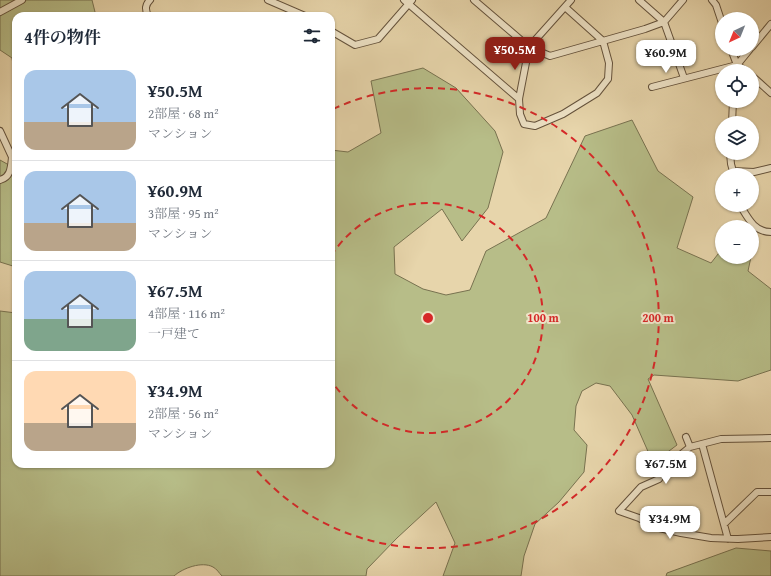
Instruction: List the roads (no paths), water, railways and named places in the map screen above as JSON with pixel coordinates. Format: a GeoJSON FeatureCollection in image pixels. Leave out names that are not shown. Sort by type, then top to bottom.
{"type":"FeatureCollection","features":[{"type":"Feature","properties":{"kind":"street"},"geometry":{"type":"LineString","coordinates":[[0,12],[22,0]]}},
{"type":"Feature","properties":{"kind":"street"},"geometry":{"type":"LineString","coordinates":[[146,12],[145,9],[150,0]]}},
{"type":"Feature","properties":{"kind":"street"},"geometry":{"type":"LineString","coordinates":[[268,0],[296,12]]}},
{"type":"Feature","properties":{"kind":"street"},"geometry":{"type":"LineString","coordinates":[[474,0],[529,47],[550,56],[644,30],[664,22],[683,0]]}},
{"type":"Feature","properties":{"kind":"street"},"geometry":{"type":"LineString","coordinates":[[564,7],[603,41],[609,63],[608,80],[597,93],[563,114],[535,126],[524,124],[520,114],[519,99],[529,47],[564,7],[571,0]]}},
{"type":"Feature","properties":{"kind":"street"},"geometry":{"type":"LineString","coordinates":[[639,0],[664,22],[684,78]]}},
{"type":"Feature","properties":{"kind":"street"},"geometry":{"type":"LineString","coordinates":[[712,0],[718,12]]}},
{"type":"Feature","properties":{"kind":"street"},"geometry":{"type":"LineString","coordinates":[[335,32],[355,44],[378,39],[408,1],[519,99]]}},
{"type":"Feature","properties":{"kind":"street"},"geometry":{"type":"LineString","coordinates":[[759,39],[771,24]]}},
{"type":"Feature","properties":{"kind":"street"},"geometry":{"type":"LineString","coordinates":[[652,87],[684,78],[715,72]]}},
{"type":"Feature","properties":{"kind":"street"},"geometry":{"type":"LineString","coordinates":[[759,82],[771,93]]}},
{"type":"Feature","properties":{"kind":"street"},"geometry":{"type":"LineString","coordinates":[[0,131],[12,155]]}},
{"type":"Feature","properties":{"kind":"street"},"geometry":{"type":"LineString","coordinates":[[0,180],[4,179],[11,171],[12,167]]}},
{"type":"Feature","properties":{"kind":"street"},"geometry":{"type":"LineString","coordinates":[[759,171],[771,168]]}},
{"type":"Feature","properties":{"kind":"street"},"geometry":{"type":"LineString","coordinates":[[745,212],[754,226],[759,230],[771,232]]}},
{"type":"Feature","properties":{"kind":"street"},"geometry":{"type":"LineString","coordinates":[[686,438],[690,447]]}},
{"type":"Feature","properties":{"kind":"street"},"geometry":{"type":"LineString","coordinates":[[771,438],[721,439],[690,447],[667,466],[659,479],[641,486],[619,511],[639,518],[655,527],[682,533],[738,540],[771,537]]}},
{"type":"Feature","properties":{"kind":"street"},"geometry":{"type":"LineString","coordinates":[[702,444],[728,539]]}},
{"type":"Feature","properties":{"kind":"street"},"geometry":{"type":"LineString","coordinates":[[724,524],[757,492],[771,492]]}}]}
